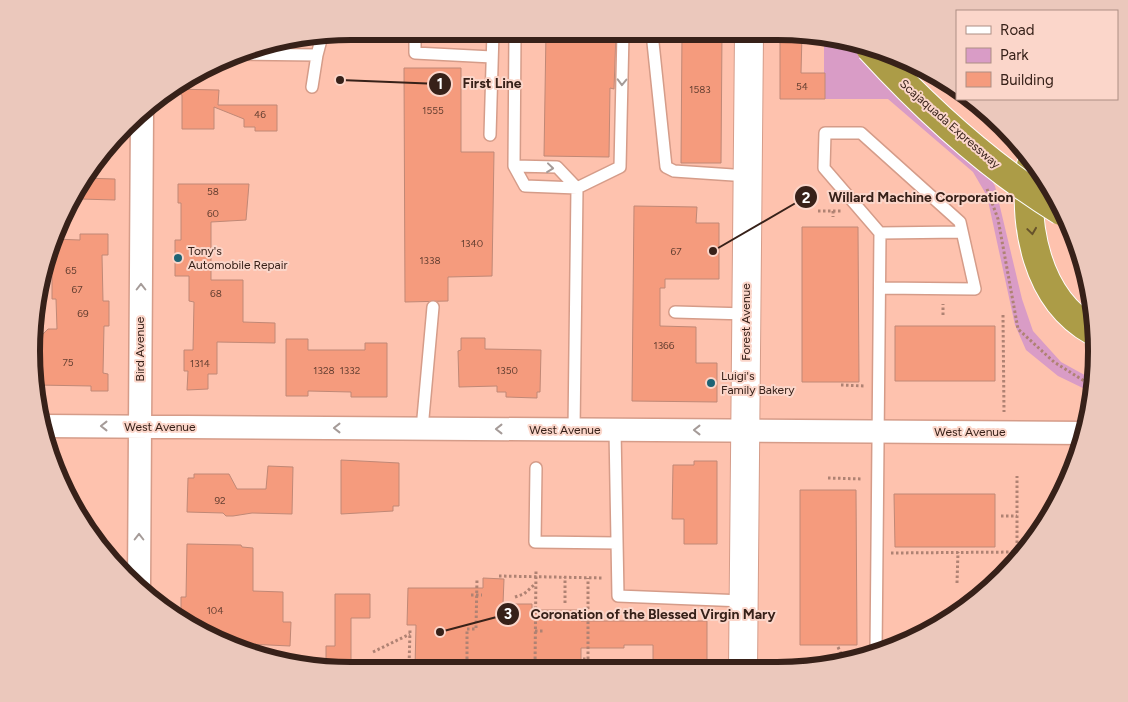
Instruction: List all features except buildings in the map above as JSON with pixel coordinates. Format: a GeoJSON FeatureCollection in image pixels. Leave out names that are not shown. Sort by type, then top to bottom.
{"type":"FeatureCollection","features":[{"type":"Feature","properties":{"kind":"highway","name":"Scajaquada Expressway"},"geometry":{"type":"LineString","coordinates":[[879,58],[911,92],[960,136],[1005,172],[1051,205]]}},
{"type":"Feature","properties":{"kind":"highway"},"geometry":{"type":"LineString","coordinates":[[1030,171],[1030,217],[1038,259],[1059,302],[1069,314],[1086,326]]}},
{"type":"Feature","properties":{"kind":"street","name":"Forest Avenue"},"geometry":{"type":"LineString","coordinates":[[743,662],[749,40]]}},
{"type":"Feature","properties":{"kind":"street","name":"Bird Avenue"},"geometry":{"type":"LineString","coordinates":[[139,579],[142,121]]}},
{"type":"Feature","properties":{"kind":"street","name":"West Avenue"},"geometry":{"type":"LineString","coordinates":[[50,426],[1076,433]]}},
{"type":"Feature","properties":{"kind":"street"},"geometry":{"type":"LineString","coordinates":[[1058,433],[1073,443]]}},
{"type":"Feature","properties":{"kind":"lane"},"geometry":{"type":"LineString","coordinates":[[415,40],[415,53],[492,57]]}},
{"type":"Feature","properties":{"kind":"lane"},"geometry":{"type":"LineString","coordinates":[[490,135],[493,40]]}},
{"type":"Feature","properties":{"kind":"lane"},"geometry":{"type":"LineString","coordinates":[[515,40],[514,166],[525,186],[577,188],[620,167],[623,40]]}},
{"type":"Feature","properties":{"kind":"lane"},"geometry":{"type":"LineString","coordinates":[[653,40],[666,167],[674,171],[748,176]]}},
{"type":"Feature","properties":{"kind":"lane"},"geometry":{"type":"LineString","coordinates":[[312,87],[320,42]]}},
{"type":"Feature","properties":{"kind":"lane"},"geometry":{"type":"LineString","coordinates":[[262,54],[317,55]]}},
{"type":"Feature","properties":{"kind":"lane"},"geometry":{"type":"LineString","coordinates":[[876,645],[880,432],[880,288],[880,233],[824,168],[824,133],[861,133],[960,222],[974,289],[880,288]]}},
{"type":"Feature","properties":{"kind":"lane"},"geometry":{"type":"LineString","coordinates":[[514,166],[557,167],[577,188],[574,430]]}},
{"type":"Feature","properties":{"kind":"lane"},"geometry":{"type":"LineString","coordinates":[[880,233],[962,232]]}},
{"type":"Feature","properties":{"kind":"lane"},"geometry":{"type":"LineString","coordinates":[[422,428],[433,306]]}},
{"type":"Feature","properties":{"kind":"lane"},"geometry":{"type":"LineString","coordinates":[[675,312],[747,314]]}},
{"type":"Feature","properties":{"kind":"lane"},"geometry":{"type":"LineString","coordinates":[[615,430],[618,596],[744,601]]}},
{"type":"Feature","properties":{"kind":"lane"},"geometry":{"type":"LineString","coordinates":[[536,468],[535,542],[617,543]]}},
{"type":"Feature","properties":{"kind":"path"},"geometry":{"type":"LineString","coordinates":[[818,211],[847,211]]}},
{"type":"Feature","properties":{"kind":"path"},"geometry":{"type":"LineString","coordinates":[[833,211],[833,216]]}},
{"type":"Feature","properties":{"kind":"path"},"geometry":{"type":"LineString","coordinates":[[1003,315],[1004,417]]}},
{"type":"Feature","properties":{"kind":"path"},"geometry":{"type":"LineString","coordinates":[[841,385],[865,386]]}},
{"type":"Feature","properties":{"kind":"path"},"geometry":{"type":"LineString","coordinates":[[1017,476],[1017,549]]}},
{"type":"Feature","properties":{"kind":"path"},"geometry":{"type":"LineString","coordinates":[[828,478],[864,479]]}},
{"type":"Feature","properties":{"kind":"path"},"geometry":{"type":"LineString","coordinates":[[1001,516],[1017,516]]}},
{"type":"Feature","properties":{"kind":"path"},"geometry":{"type":"LineString","coordinates":[[894,551],[1014,552]]}},
{"type":"Feature","properties":{"kind":"path"},"geometry":{"type":"LineString","coordinates":[[957,583],[958,552]]}},
{"type":"Feature","properties":{"kind":"path"},"geometry":{"type":"LineString","coordinates":[[535,662],[536,572]]}},
{"type":"Feature","properties":{"kind":"path"},"geometry":{"type":"LineString","coordinates":[[499,576],[598,578]]}},
{"type":"Feature","properties":{"kind":"path"},"geometry":{"type":"LineString","coordinates":[[564,603],[565,577]]}},
{"type":"Feature","properties":{"kind":"path"},"geometry":{"type":"LineString","coordinates":[[583,659],[588,659],[588,578]]}},
{"type":"Feature","properties":{"kind":"path"},"geometry":{"type":"LineString","coordinates":[[466,662],[467,629],[476,629],[477,579]]}},
{"type":"Feature","properties":{"kind":"path"},"geometry":{"type":"LineString","coordinates":[[515,597],[524,594],[536,584]]}},
{"type":"Feature","properties":{"kind":"path"},"geometry":{"type":"LineString","coordinates":[[472,596],[482,595]]}},
{"type":"Feature","properties":{"kind":"path"},"geometry":{"type":"LineString","coordinates":[[536,631],[544,631]]}},
{"type":"Feature","properties":{"kind":"path"},"geometry":{"type":"LineString","coordinates":[[373,652],[410,632],[409,662]]}},
{"type":"Feature","properties":{"kind":"path"},"geometry":{"type":"LineString","coordinates":[[838,647],[842,655]]}},
{"type":"Feature","properties":{"kind":"green space"},"geometry":{"type":"Polygon","coordinates":[[[824,44],[859,52],[899,94],[986,171],[995,186],[1022,299],[1033,331],[1061,362],[1087,376],[1085,389],[1058,376],[1026,350],[1015,325],[987,196],[973,172],[888,99],[824,99],[824,44]]]}},
{"type":"Feature","properties":{"kind":"place","name":"First Line"},"geometry":{"type":"Point","coordinates":[340,80]}},
{"type":"Feature","properties":{"kind":"place","name":"Willard Machine Corporation"},"geometry":{"type":"Point","coordinates":[713,251]}},
{"type":"Feature","properties":{"kind":"place","name":"Tony's Automobile Repair"},"geometry":{"type":"Point","coordinates":[178,258]}},
{"type":"Feature","properties":{"kind":"place","name":"Luigi's Family Bakery"},"geometry":{"type":"Point","coordinates":[711,383]}},
{"type":"Feature","properties":{"kind":"place","name":"Coronation of the Blessed Virgin Mary"},"geometry":{"type":"Point","coordinates":[440,632]}}]}
